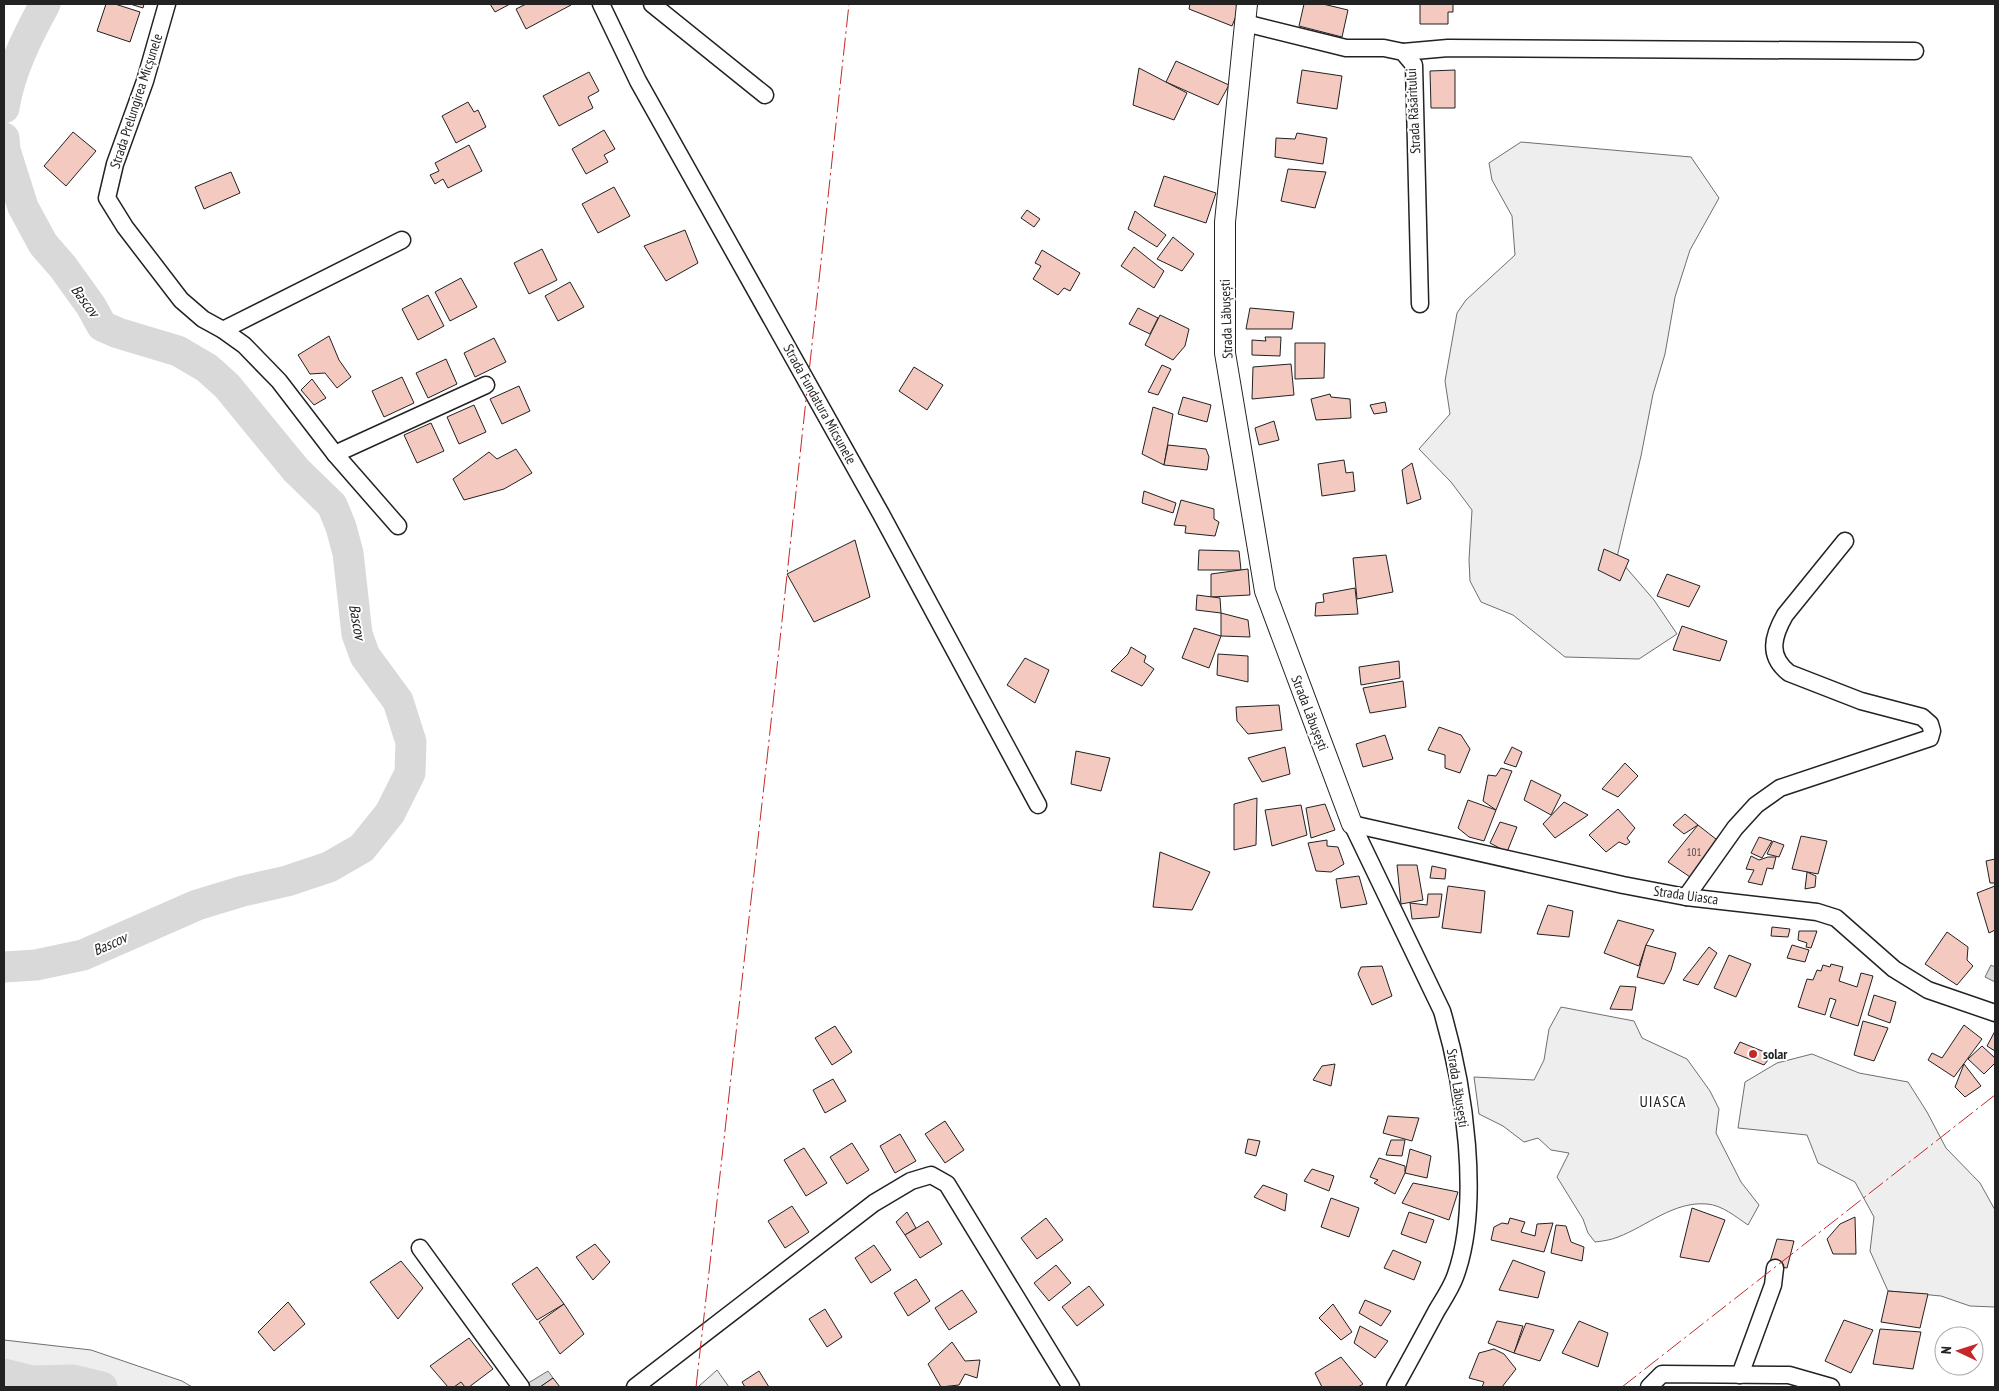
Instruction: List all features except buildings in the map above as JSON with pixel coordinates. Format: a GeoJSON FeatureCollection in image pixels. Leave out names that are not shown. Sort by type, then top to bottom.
{"type":"FeatureCollection","features":[{"type":"Feature","properties":{"kind":"street","name":"Strada Prelungirea Micșunele"},"geometry":{"type":"LineString","coordinates":[[167,4],[145,81],[115,164],[107,198],[125,227],[180,300],[203,319],[223,330]]}},
{"type":"Feature","properties":{"kind":"street","name":"Strada Fundatura Micsunele"},"geometry":{"type":"LineString","coordinates":[[601,4],[638,81],[882,514],[1038,805]]}},
{"type":"Feature","properties":{"kind":"street"},"geometry":{"type":"LineString","coordinates":[[652,4],[765,95]]}},
{"type":"Feature","properties":{"kind":"street","name":"Strada Răsăritului"},"geometry":{"type":"LineString","coordinates":[[1246,13],[1346,48],[1384,48],[1403,52],[1414,65],[1420,304]]}},
{"type":"Feature","properties":{"kind":"street","name":"Strada Lăbușești"},"geometry":{"type":"LineString","coordinates":[[1246,13],[1224,222],[1225,353],[1265,591],[1352,824],[1442,1011],[1451,1044],[1464,1118],[1469,1188],[1466,1233],[1455,1277],[1395,1387]]}},
{"type":"Feature","properties":{"kind":"street"},"geometry":{"type":"LineString","coordinates":[[1403,52],[1448,48],[1916,52]]}},
{"type":"Feature","properties":{"kind":"street"},"geometry":{"type":"LineString","coordinates":[[398,526],[335,454],[279,381],[244,345],[223,330],[402,240]]}},
{"type":"Feature","properties":{"kind":"street"},"geometry":{"type":"LineString","coordinates":[[335,454],[486,385]]}},
{"type":"Feature","properties":{"kind":"street"},"geometry":{"type":"LineString","coordinates":[[1686,897],[1735,828],[1756,805],[1780,788],[1930,738],[1932,731],[1930,724],[1922,717],[1861,701],[1789,673],[1780,666],[1774,653],[1778,628],[1785,615],[1845,541]]}},
{"type":"Feature","properties":{"kind":"street","name":"Strada Uiasca"},"geometry":{"type":"LineString","coordinates":[[1352,824],[1623,886],[1686,897],[1817,912],[1836,918],[1894,969],[1928,990],[1995,1013]]}},
{"type":"Feature","properties":{"kind":"street"},"geometry":{"type":"LineString","coordinates":[[635,1387],[874,1203],[910,1181],[931,1175],[947,1184],[1071,1387]]}},
{"type":"Feature","properties":{"kind":"street"},"geometry":{"type":"LineString","coordinates":[[420,1248],[521,1387]]}},
{"type":"Feature","properties":{"kind":"street"},"geometry":{"type":"LineString","coordinates":[[1740,1375],[1773,1285],[1775,1268]]}},
{"type":"Feature","properties":{"kind":"street"},"geometry":{"type":"LineString","coordinates":[[1649,1387],[1662,1374],[1789,1376],[1832,1387]]}},
{"type":"Feature","properties":{"kind":"shaded area"},"geometry":{"type":"Polygon","coordinates":[[[1521,142],[1691,157],[1719,198],[1690,250],[1675,297],[1665,354],[1653,394],[1641,456],[1617,557],[1654,600],[1677,634],[1639,659],[1565,657],[1513,615],[1481,602],[1470,581],[1469,560],[1472,510],[1451,482],[1419,449],[1450,414],[1445,381],[1457,313],[1466,300],[1515,255],[1512,216],[1492,180],[1489,163],[1521,142]]]}},
{"type":"Feature","properties":{"kind":"shaded area"},"geometry":{"type":"Polygon","coordinates":[[[1991,965],[1995,967],[1995,982],[1985,977],[1991,965]]]}},
{"type":"Feature","properties":{"kind":"shaded area"},"geometry":{"type":"Polygon","coordinates":[[[1561,1007],[1634,1021],[1642,1038],[1687,1059],[1710,1091],[1719,1109],[1716,1133],[1741,1182],[1759,1205],[1748,1225],[1729,1212],[1713,1205],[1695,1204],[1672,1210],[1615,1238],[1595,1242],[1588,1233],[1583,1219],[1557,1177],[1569,1153],[1551,1150],[1538,1138],[1524,1142],[1503,1126],[1479,1114],[1474,1077],[1534,1080],[1544,1060],[1549,1029],[1561,1007]]]}},
{"type":"Feature","properties":{"kind":"shaded area"},"geometry":{"type":"Polygon","coordinates":[[[1812,1054],[1859,1073],[1908,1082],[1946,1148],[1980,1183],[1995,1210],[1995,1307],[1970,1306],[1941,1296],[1888,1291],[1870,1251],[1874,1217],[1855,1182],[1818,1163],[1807,1135],[1738,1128],[1745,1082],[1777,1063],[1812,1054]]]}},
{"type":"Feature","properties":{"kind":"shaded area"},"geometry":{"type":"Polygon","coordinates":[[[4,1340],[91,1350],[182,1381],[192,1387],[4,1387],[4,1340]]]}},
{"type":"Feature","properties":{"kind":"shaded area"},"geometry":{"type":"Polygon","coordinates":[[[717,1370],[729,1387],[698,1387],[717,1370]]]}},
{"type":"Feature","properties":{"kind":"shaded area"},"geometry":{"type":"Polygon","coordinates":[[[548,1371],[553,1378],[540,1387],[527,1387],[525,1385],[548,1371]]]}},
{"type":"Feature","properties":{"kind":"waterway","name":"Bascov"},"geometry":{"type":"LineString","coordinates":[[4,108],[10,81],[20,54],[45,4]]}},
{"type":"Feature","properties":{"kind":"waterway","name":"Bascov"},"geometry":{"type":"LineString","coordinates":[[4,138],[5,150],[23,207],[43,244],[63,267],[91,306],[102,326],[118,333],[178,351],[207,368],[227,386],[296,470],[332,505],[341,527],[348,553],[357,634],[365,656],[398,701],[411,742],[410,773],[390,813],[362,848],[329,867],[287,881],[243,891],[197,905],[83,955],[36,965],[4,967]]}},
{"type":"Feature","properties":{"kind":"waterway","name":"Bascov"},"geometry":{"type":"LineString","coordinates":[[4,1374],[32,1381],[73,1380],[102,1387]]}},
{"type":"Feature","properties":{"kind":"power"},"geometry":{"type":"LineString","coordinates":[[696,1387],[767,759],[849,4]]}},
{"type":"Feature","properties":{"kind":"power"},"geometry":{"type":"LineString","coordinates":[[1622,1387],[1995,1095]]}},
{"type":"Feature","properties":{"kind":"place","name":"solar"},"geometry":{"type":"Point","coordinates":[1753,1054]}},
{"type":"Feature","properties":{"kind":"district","name":"UIASCA"},"geometry":{"type":"Point","coordinates":[1663,1101]}}]}
